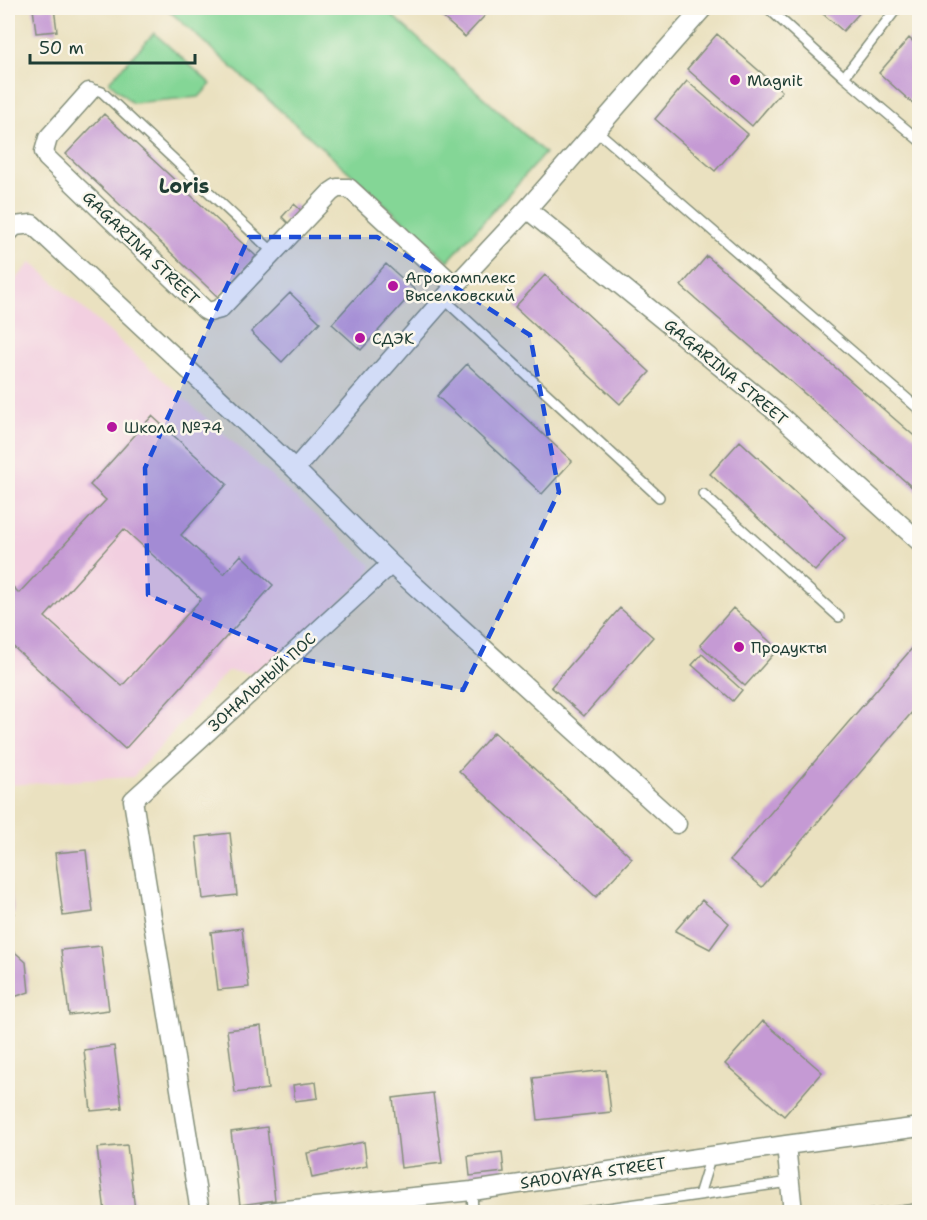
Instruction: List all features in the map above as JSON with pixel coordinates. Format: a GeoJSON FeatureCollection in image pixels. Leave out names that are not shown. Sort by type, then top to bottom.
{"type":"FeatureCollection","features":[{"type":"Feature","properties":{"kind":"street"},"geometry":{"type":"LineString","coordinates":[[295,469],[703,8]]}},
{"type":"Feature","properties":{"kind":"street","name":"GAGARINA STREET"},"geometry":{"type":"LineString","coordinates":[[89,92],[48,138],[44,152],[47,158],[209,312],[220,309],[331,192],[342,187],[349,188],[449,293]]}},
{"type":"Feature","properties":{"kind":"street","name":"GAGARINA STREET"},"geometry":{"type":"LineString","coordinates":[[527,209],[775,411],[920,542]]}},
{"type":"Feature","properties":{"kind":"street"},"geometry":{"type":"LineString","coordinates":[[8,233],[15,226],[32,224],[295,469],[391,564],[677,824]]}},
{"type":"Feature","properties":{"kind":"street","name":"ЗОНАЛЬНЫЙ ПОС"},"geometry":{"type":"LineString","coordinates":[[200,1212],[133,800],[391,564]]}},
{"type":"Feature","properties":{"kind":"street","name":"SADOVAYA STREET"},"geometry":{"type":"LineString","coordinates":[[266,1212],[472,1191],[786,1144],[920,1127]]}},
{"type":"Feature","properties":{"kind":"street"},"geometry":{"type":"LineString","coordinates":[[786,1144],[793,1212]]}},
{"type":"Feature","properties":{"kind":"lane"},"geometry":{"type":"LineString","coordinates":[[768,8],[844,77],[920,141]]}},
{"type":"Feature","properties":{"kind":"lane"},"geometry":{"type":"LineString","coordinates":[[844,77],[897,8]]}},
{"type":"Feature","properties":{"kind":"lane"},"geometry":{"type":"LineString","coordinates":[[89,92],[96,90],[102,92],[274,253]]}},
{"type":"Feature","properties":{"kind":"lane"},"geometry":{"type":"LineString","coordinates":[[596,130],[920,410]]}},
{"type":"Feature","properties":{"kind":"lane"},"geometry":{"type":"LineString","coordinates":[[449,293],[659,497]]}},
{"type":"Feature","properties":{"kind":"lane"},"geometry":{"type":"LineString","coordinates":[[703,494],[839,616]]}},
{"type":"Feature","properties":{"kind":"lane"},"geometry":{"type":"LineString","coordinates":[[699,1195],[711,1156]]}},
{"type":"Feature","properties":{"kind":"lane"},"geometry":{"type":"LineString","coordinates":[[580,1212],[790,1182]]}},
{"type":"Feature","properties":{"kind":"lane"},"geometry":{"type":"LineString","coordinates":[[472,1191],[473,1212]]}},
{"type":"Feature","properties":{"kind":"highlighted area"},"geometry":{"type":"Polygon","coordinates":[[[249,237],[377,237],[530,335],[559,492],[463,690],[295,658],[148,595],[145,468],[249,237]]]}},
{"type":"Feature","properties":{"kind":"shaded area","name":"Школа №74"},"geometry":{"type":"Polygon","coordinates":[[[31,262],[372,566],[364,580],[257,674],[227,671],[133,777],[8,785],[8,289],[31,262]]]}},
{"type":"Feature","properties":{"kind":"green space"},"geometry":{"type":"Polygon","coordinates":[[[166,8],[384,8],[545,153],[448,261],[166,8]]]}},
{"type":"Feature","properties":{"kind":"green space"},"geometry":{"type":"Polygon","coordinates":[[[154,33],[211,84],[199,97],[132,103],[109,82],[154,33]]]}},
{"type":"Feature","properties":{"kind":"building"},"geometry":{"type":"Polygon","coordinates":[[[33,8],[54,8],[57,31],[36,33],[33,8]]]}},
{"type":"Feature","properties":{"kind":"building"},"geometry":{"type":"Polygon","coordinates":[[[432,8],[492,8],[465,37],[432,8]]]}},
{"type":"Feature","properties":{"kind":"building"},"geometry":{"type":"Polygon","coordinates":[[[816,8],[864,8],[843,31],[816,8]]]}},
{"type":"Feature","properties":{"kind":"building"},"geometry":{"type":"Polygon","coordinates":[[[717,34],[782,91],[752,126],[687,69],[717,34]]]}},
{"type":"Feature","properties":{"kind":"building"},"geometry":{"type":"Polygon","coordinates":[[[909,38],[920,48],[920,110],[879,73],[909,38]]]}},
{"type":"Feature","properties":{"kind":"building"},"geometry":{"type":"Polygon","coordinates":[[[687,81],[748,134],[715,171],[655,119],[687,81]]]}},
{"type":"Feature","properties":{"kind":"building"},"geometry":{"type":"Polygon","coordinates":[[[104,114],[256,256],[218,297],[66,154],[104,114]]]}},
{"type":"Feature","properties":{"kind":"building"},"geometry":{"type":"Polygon","coordinates":[[[294,204],[304,213],[291,226],[282,217],[294,204]]]}},
{"type":"Feature","properties":{"kind":"building"},"geometry":{"type":"Polygon","coordinates":[[[707,256],[920,441],[920,494],[681,286],[707,256]]]}},
{"type":"Feature","properties":{"kind":"building"},"geometry":{"type":"Polygon","coordinates":[[[386,264],[415,290],[361,350],[332,324],[386,264]]]}},
{"type":"Feature","properties":{"kind":"building"},"geometry":{"type":"Polygon","coordinates":[[[545,275],[650,372],[620,404],[515,307],[545,275]]]}},
{"type":"Feature","properties":{"kind":"building"},"geometry":{"type":"Polygon","coordinates":[[[290,293],[320,322],[282,362],[251,332],[290,293]]]}},
{"type":"Feature","properties":{"kind":"building"},"geometry":{"type":"Polygon","coordinates":[[[467,364],[572,461],[542,494],[437,396],[467,364]]]}},
{"type":"Feature","properties":{"kind":"building"},"geometry":{"type":"Polygon","coordinates":[[[152,416],[227,484],[181,535],[224,574],[241,555],[273,585],[125,749],[8,642],[8,582],[19,593],[106,500],[90,485],[152,416]],[[124,529],[45,617],[122,686],[201,599],[124,529]]]}},
{"type":"Feature","properties":{"kind":"building"},"geometry":{"type":"Polygon","coordinates":[[[740,441],[845,538],[815,571],[710,474],[740,441]]]}},
{"type":"Feature","properties":{"kind":"building"},"geometry":{"type":"Polygon","coordinates":[[[620,608],[653,637],[584,716],[551,687],[620,608]]]}},
{"type":"Feature","properties":{"kind":"building","name":"Продукты"},"geometry":{"type":"Polygon","coordinates":[[[733,608],[778,649],[745,686],[700,645],[733,608]]]}},
{"type":"Feature","properties":{"kind":"building"},"geometry":{"type":"Polygon","coordinates":[[[920,639],[920,703],[762,887],[730,860],[920,639]]]}},
{"type":"Feature","properties":{"kind":"building"},"geometry":{"type":"Polygon","coordinates":[[[702,654],[742,690],[733,701],[692,665],[702,654]]]}},
{"type":"Feature","properties":{"kind":"building"},"geometry":{"type":"Polygon","coordinates":[[[494,732],[632,858],[596,897],[459,771],[494,732]]]}},
{"type":"Feature","properties":{"kind":"building"},"geometry":{"type":"Polygon","coordinates":[[[230,833],[237,895],[203,899],[196,837],[230,833]]]}},
{"type":"Feature","properties":{"kind":"building"},"geometry":{"type":"Polygon","coordinates":[[[86,850],[93,912],[63,916],[55,853],[86,850]]]}},
{"type":"Feature","properties":{"kind":"building"},"geometry":{"type":"Polygon","coordinates":[[[8,872],[14,913],[8,913],[8,872]]]}},
{"type":"Feature","properties":{"kind":"building"},"geometry":{"type":"Polygon","coordinates":[[[702,900],[729,923],[710,949],[675,931],[702,900]]]}},
{"type":"Feature","properties":{"kind":"building"},"geometry":{"type":"Polygon","coordinates":[[[242,928],[249,987],[218,990],[211,932],[242,928]]]}},
{"type":"Feature","properties":{"kind":"building"},"geometry":{"type":"Polygon","coordinates":[[[8,946],[26,962],[29,992],[8,999],[8,946]]]}},
{"type":"Feature","properties":{"kind":"building"},"geometry":{"type":"Polygon","coordinates":[[[101,946],[109,1010],[69,1015],[61,950],[101,946]]]}},
{"type":"Feature","properties":{"kind":"building"},"geometry":{"type":"Polygon","coordinates":[[[763,1021],[822,1072],[784,1116],[725,1064],[763,1021]]]}},
{"type":"Feature","properties":{"kind":"building"},"geometry":{"type":"Polygon","coordinates":[[[261,1026],[268,1089],[235,1093],[227,1030],[261,1026]]]}},
{"type":"Feature","properties":{"kind":"building"},"geometry":{"type":"Polygon","coordinates":[[[114,1046],[122,1108],[91,1111],[84,1050],[114,1046]]]}},
{"type":"Feature","properties":{"kind":"building"},"geometry":{"type":"Polygon","coordinates":[[[606,1070],[611,1112],[538,1120],[533,1078],[606,1070]]]}},
{"type":"Feature","properties":{"kind":"building"},"geometry":{"type":"Polygon","coordinates":[[[316,1082],[318,1098],[295,1101],[293,1085],[316,1082]]]}},
{"type":"Feature","properties":{"kind":"building"},"geometry":{"type":"Polygon","coordinates":[[[433,1093],[442,1163],[401,1168],[393,1098],[433,1093]]]}},
{"type":"Feature","properties":{"kind":"building"},"geometry":{"type":"Polygon","coordinates":[[[267,1127],[275,1200],[240,1205],[231,1132],[267,1127]]]}},
{"type":"Feature","properties":{"kind":"building"},"geometry":{"type":"Polygon","coordinates":[[[364,1142],[367,1166],[312,1178],[307,1153],[364,1142]]]}},
{"type":"Feature","properties":{"kind":"building"},"geometry":{"type":"Polygon","coordinates":[[[127,1145],[135,1210],[105,1212],[97,1148],[127,1145]]]}},
{"type":"Feature","properties":{"kind":"building"},"geometry":{"type":"Polygon","coordinates":[[[502,1152],[504,1172],[470,1176],[468,1156],[502,1152]]]}},
{"type":"Feature","properties":{"kind":"building"},"geometry":{"type":"Polygon","coordinates":[[[920,1203],[920,1212],[859,1212],[859,1211],[920,1203]]]}},
{"type":"Feature","properties":{"kind":"place","name":"Magnit"},"geometry":{"type":"Point","coordinates":[735,80]}},
{"type":"Feature","properties":{"kind":"place","name":"Агрокомплекс Выселковский"},"geometry":{"type":"Point","coordinates":[393,286]}},
{"type":"Feature","properties":{"kind":"place","name":"СДЭК"},"geometry":{"type":"Point","coordinates":[360,338]}},
{"type":"Feature","properties":{"kind":"place","name":"Школа №74"},"geometry":{"type":"Point","coordinates":[112,427]}},
{"type":"Feature","properties":{"kind":"place","name":"Продукты"},"geometry":{"type":"Point","coordinates":[739,647]}},
{"type":"Feature","properties":{"kind":"district","name":"Loris"},"geometry":{"type":"Point","coordinates":[184,186]}}]}
